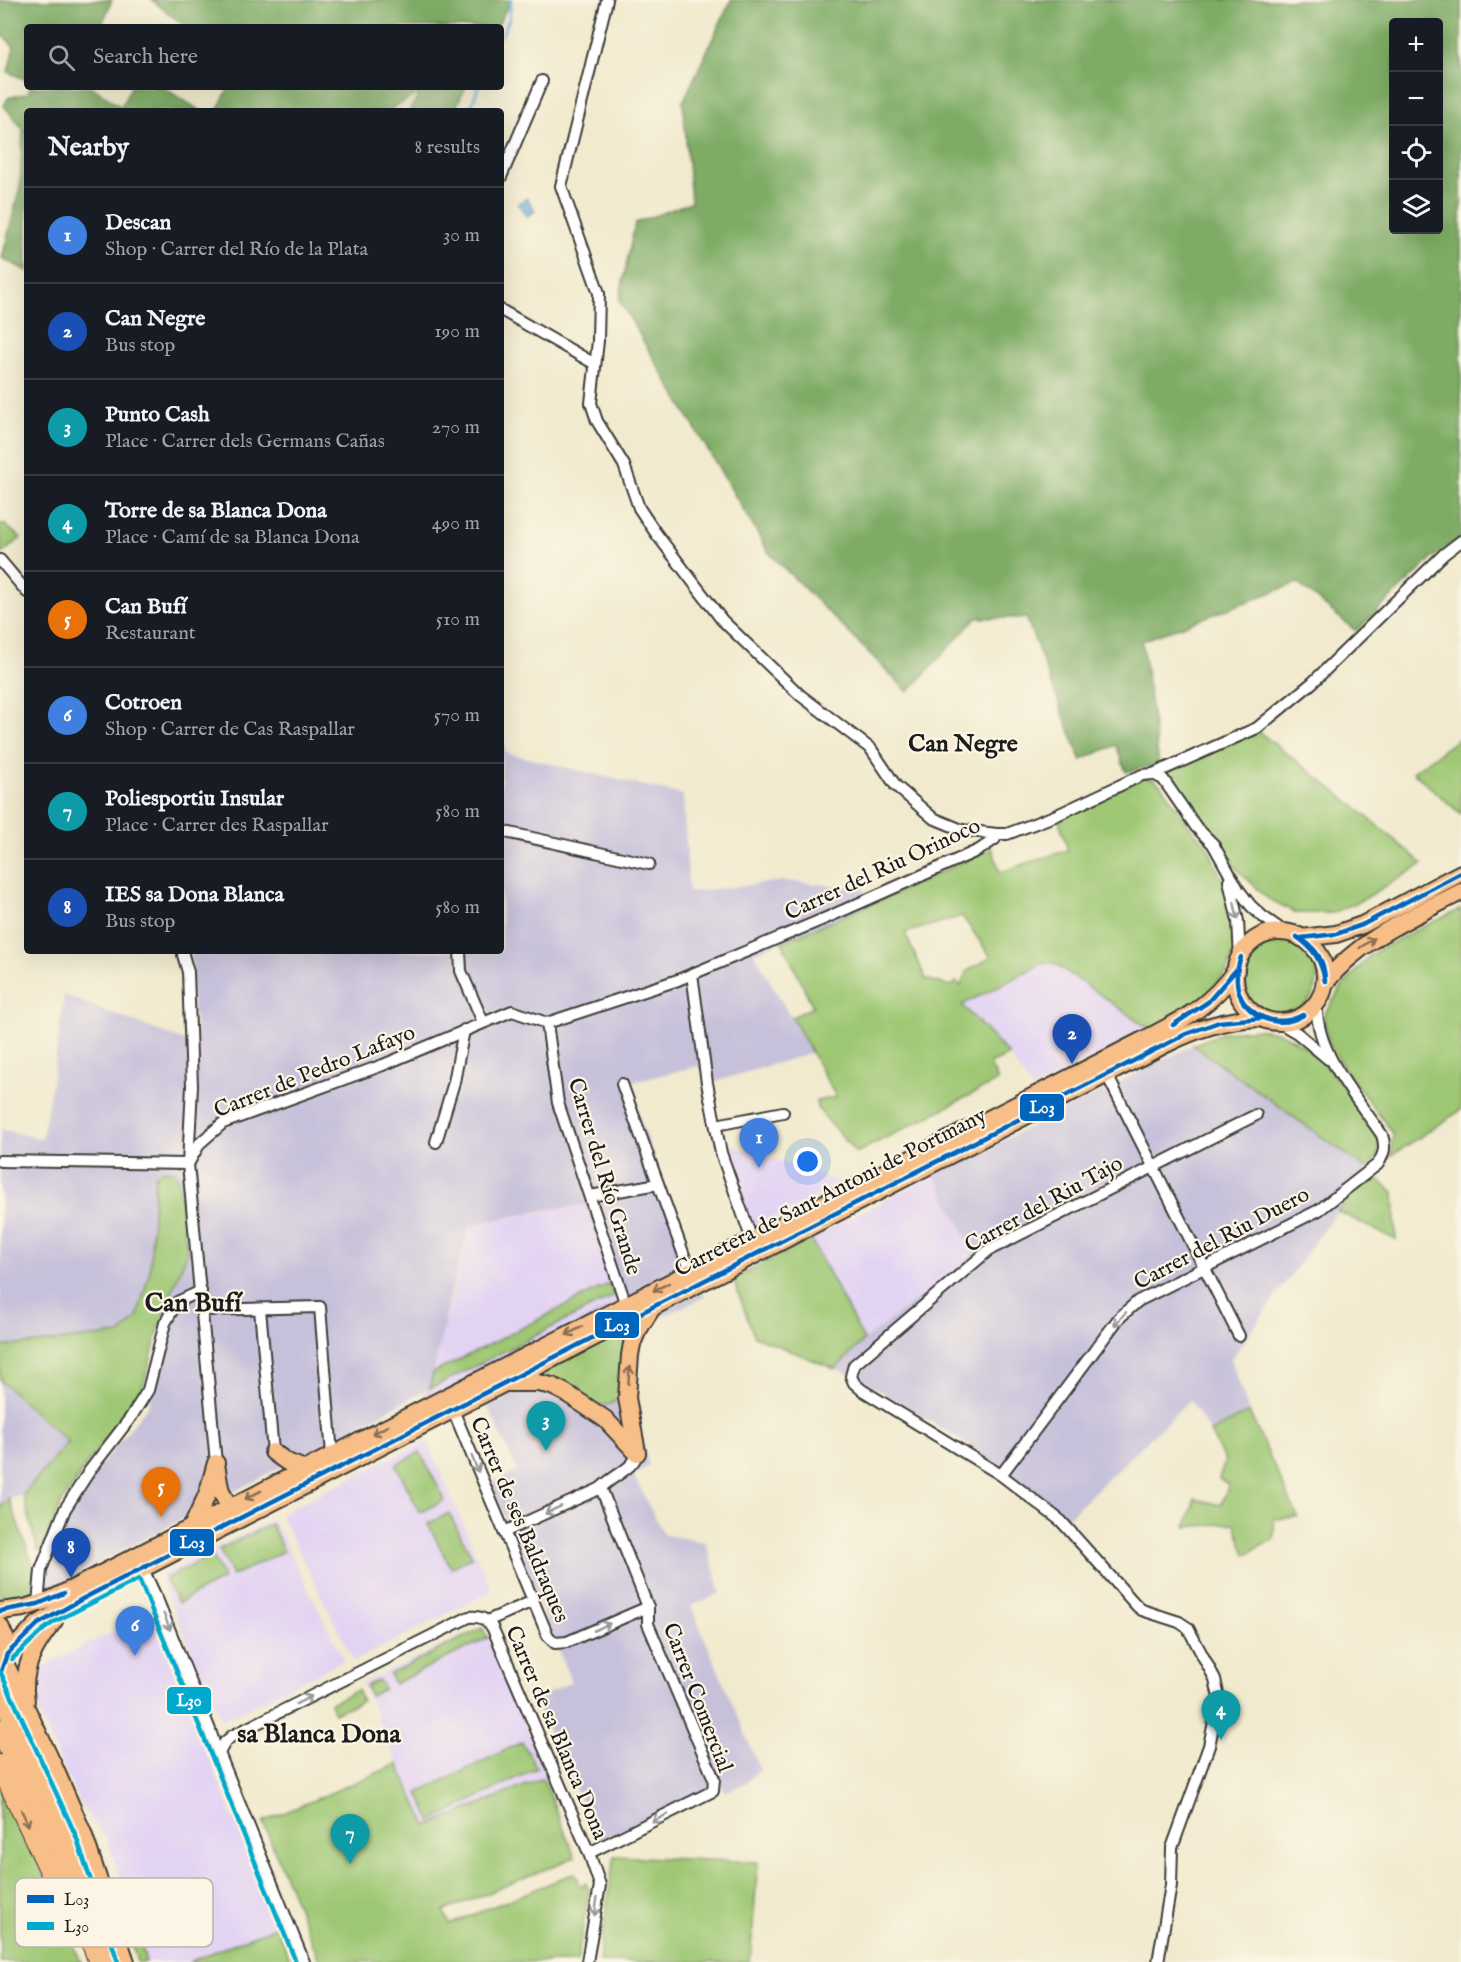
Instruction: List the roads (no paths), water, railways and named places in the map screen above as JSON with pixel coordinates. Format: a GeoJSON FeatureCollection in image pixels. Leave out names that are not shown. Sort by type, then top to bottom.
{"type":"FeatureCollection","features":[{"type":"Feature","properties":{"kind":"highway"},"geometry":{"type":"LineString","coordinates":[[0,1693],[60,1818],[85,1878]]}},
{"type":"Feature","properties":{"kind":"highway"},"geometry":{"type":"LineString","coordinates":[[0,1729],[56,1848],[67,1878]]}},
{"type":"Feature","properties":{"kind":"highway"},"geometry":{"type":"LineString","coordinates":[[0,1765],[54,1878]]}},
{"type":"Feature","properties":{"kind":"highway"},"geometry":{"type":"LineString","coordinates":[[85,1947],[91,1962]]}},
{"type":"Feature","properties":{"kind":"highway"},"geometry":{"type":"LineString","coordinates":[[93,1947],[99,1962]]}},
{"type":"Feature","properties":{"kind":"highway"},"geometry":{"type":"LineString","coordinates":[[111,1947],[116,1962]]}},
{"type":"Feature","properties":{"kind":"main road"},"geometry":{"type":"LineString","coordinates":[[1461,873],[1362,925],[1336,934],[1262,936],[1249,945],[1238,964],[1236,985],[1240,999],[1249,1010],[1261,1018],[1278,1022],[1300,1018],[1317,1003],[1325,983],[1339,966],[1362,947],[1461,892]]}},
{"type":"Feature","properties":{"kind":"main road"},"geometry":{"type":"LineString","coordinates":[[1294,935],[1309,943],[1320,957],[1325,983]]}},
{"type":"Feature","properties":{"kind":"main road","name":"Carretera de Sant Antoni de Portmany"},"geometry":{"type":"LineString","coordinates":[[0,1611],[38,1604],[192,1527],[1192,1015],[1217,994],[1238,964]]}},
{"type":"Feature","properties":{"kind":"main road","name":"Carretera de Sant Antoni de Portmany"},"geometry":{"type":"LineString","coordinates":[[3,1666],[38,1624],[64,1609],[1198,1029],[1219,1022],[1261,1018]]}},
{"type":"Feature","properties":{"kind":"main road"},"geometry":{"type":"LineString","coordinates":[[637,1453],[627,1398],[632,1344],[653,1307]]}},
{"type":"Feature","properties":{"kind":"main road"},"geometry":{"type":"LineString","coordinates":[[505,1383],[538,1383],[552,1386],[604,1419],[637,1453]]}},
{"type":"Feature","properties":{"kind":"main road"},"geometry":{"type":"LineString","coordinates":[[590,1409],[610,1410],[627,1398]]}},
{"type":"Feature","properties":{"kind":"main road"},"geometry":{"type":"LineString","coordinates":[[273,1452],[287,1462],[305,1469]]}},
{"type":"Feature","properties":{"kind":"main road"},"geometry":{"type":"LineString","coordinates":[[273,1452],[274,1485]]}},
{"type":"Feature","properties":{"kind":"main road"},"geometry":{"type":"LineString","coordinates":[[216,1462],[219,1489],[231,1507]]}},
{"type":"Feature","properties":{"kind":"main road"},"geometry":{"type":"LineString","coordinates":[[192,1527],[207,1495],[216,1462]]}},
{"type":"Feature","properties":{"kind":"main road"},"geometry":{"type":"LineString","coordinates":[[27,1712],[25,1683],[30,1655],[43,1634],[64,1609]]}},
{"type":"Feature","properties":{"kind":"main road"},"geometry":{"type":"LineString","coordinates":[[0,1626],[6,1640],[3,1666],[55,1769],[83,1833],[98,1878]]}},
{"type":"Feature","properties":{"kind":"main road"},"geometry":{"type":"LineString","coordinates":[[121,1947],[126,1962]]}},
{"type":"Feature","properties":{"kind":"street"},"geometry":{"type":"LineString","coordinates":[[607,0],[561,186],[599,293],[591,403],[597,421],[624,465],[639,507],[722,620],[800,695],[871,749],[896,786],[915,804],[933,818],[962,830],[997,834]]}},
{"type":"Feature","properties":{"kind":"street"},"geometry":{"type":"LineString","coordinates":[[504,170],[542,81]]}},
{"type":"Feature","properties":{"kind":"street"},"geometry":{"type":"LineString","coordinates":[[504,312],[595,364]]}},
{"type":"Feature","properties":{"kind":"street","name":"Carrer del Riu Orinoco"},"geometry":{"type":"LineString","coordinates":[[547,1023],[692,974],[979,850],[995,839],[997,834],[1016,832],[1142,775],[1153,774],[1257,728],[1312,683],[1426,570],[1461,541]]}},
{"type":"Feature","properties":{"kind":"street"},"geometry":{"type":"LineString","coordinates":[[0,560],[24,588]]}},
{"type":"Feature","properties":{"kind":"street"},"geometry":{"type":"LineString","coordinates":[[1153,774],[1163,779],[1196,827],[1213,844],[1251,906],[1268,921],[1294,935]]}},
{"type":"Feature","properties":{"kind":"street"},"geometry":{"type":"LineString","coordinates":[[504,832],[649,864]]}},
{"type":"Feature","properties":{"kind":"street"},"geometry":{"type":"LineString","coordinates":[[1225,866],[1238,921],[1238,964]]}},
{"type":"Feature","properties":{"kind":"street"},"geometry":{"type":"LineString","coordinates":[[183,954],[188,972],[192,1086],[188,1164],[216,1462]]}},
{"type":"Feature","properties":{"kind":"street"},"geometry":{"type":"LineString","coordinates":[[460,954],[461,971],[483,1022]]}},
{"type":"Feature","properties":{"kind":"street"},"geometry":{"type":"LineString","coordinates":[[692,974],[707,1083],[722,1154],[752,1240]]}},
{"type":"Feature","properties":{"kind":"street"},"geometry":{"type":"LineString","coordinates":[[1317,1003],[1316,1014],[1320,1033],[1335,1065]]}},
{"type":"Feature","properties":{"kind":"street","name":"Carrer de Pedro Lafayo"},"geometry":{"type":"LineString","coordinates":[[188,1164],[200,1143],[223,1123],[383,1065],[512,1011],[547,1023]]}},
{"type":"Feature","properties":{"kind":"street"},"geometry":{"type":"LineString","coordinates":[[1278,1022],[1314,1046],[1335,1065]]}},
{"type":"Feature","properties":{"kind":"street","name":"Carrer del Río Grande"},"geometry":{"type":"LineString","coordinates":[[547,1023],[558,1103],[626,1305]]}},
{"type":"Feature","properties":{"kind":"street"},"geometry":{"type":"LineString","coordinates":[[436,1142],[454,1082],[464,1030]]}},
{"type":"Feature","properties":{"kind":"street","name":"Carrer del Riu Duero"},"geometry":{"type":"LineString","coordinates":[[1001,1475],[1119,1318],[1138,1301],[1319,1210],[1378,1164],[1384,1154],[1385,1144],[1382,1135],[1335,1065]]}},
{"type":"Feature","properties":{"kind":"street"},"geometry":{"type":"LineString","coordinates":[[1107,1075],[1239,1336]]}},
{"type":"Feature","properties":{"kind":"street"},"geometry":{"type":"LineString","coordinates":[[621,1084],[690,1272]]}},
{"type":"Feature","properties":{"kind":"street"},"geometry":{"type":"LineString","coordinates":[[716,1125],[783,1112]]}},
{"type":"Feature","properties":{"kind":"street","name":"Carrer del Riu Tajo"},"geometry":{"type":"LineString","coordinates":[[1001,1475],[862,1390],[850,1376],[854,1365],[990,1250],[1153,1165],[1256,1115]]}},
{"type":"Feature","properties":{"kind":"street"},"geometry":{"type":"LineString","coordinates":[[0,1161],[188,1164]]}},
{"type":"Feature","properties":{"kind":"street"},"geometry":{"type":"LineString","coordinates":[[590,1196],[658,1184]]}},
{"type":"Feature","properties":{"kind":"street"},"geometry":{"type":"LineString","coordinates":[[38,1604],[41,1570],[65,1509],[90,1470],[131,1417],[148,1390],[165,1323],[177,1302],[201,1291]]}},
{"type":"Feature","properties":{"kind":"street"},"geometry":{"type":"LineString","coordinates":[[203,1310],[320,1307],[332,1455]]}},
{"type":"Feature","properties":{"kind":"street"},"geometry":{"type":"LineString","coordinates":[[260,1309],[273,1452]]}},
{"type":"Feature","properties":{"kind":"street","name":"Carrer de ses Baldraques"},"geometry":{"type":"LineString","coordinates":[[453,1410],[548,1636],[555,1643],[567,1642],[648,1607]]}},
{"type":"Feature","properties":{"kind":"street"},"geometry":{"type":"LineString","coordinates":[[504,1532],[601,1488],[611,1478],[632,1465],[637,1453]]}},
{"type":"Feature","properties":{"kind":"street"},"geometry":{"type":"LineString","coordinates":[[1001,1475],[1061,1521],[1137,1606],[1142,1610],[1179,1622],[1188,1628],[1215,1679],[1220,1698],[1209,1746],[1172,1848],[1171,1886],[1158,1962]]}},
{"type":"Feature","properties":{"kind":"street","name":"Carrer Comercial"},"geometry":{"type":"LineString","coordinates":[[590,1853],[712,1791],[714,1779],[648,1624],[648,1607],[601,1488]]}},
{"type":"Feature","properties":{"kind":"street"},"geometry":{"type":"LineString","coordinates":[[143,1569],[304,1962]]}},
{"type":"Feature","properties":{"kind":"street"},"geometry":{"type":"LineString","coordinates":[[487,1621],[533,1600]]}},
{"type":"Feature","properties":{"kind":"street","name":"Carrer de sa Blanca Dona"},"geometry":{"type":"LineString","coordinates":[[219,1753],[225,1742],[232,1736],[469,1617],[487,1621],[493,1629],[590,1853],[600,1885],[587,1962]]}},
{"type":"Feature","properties":{"kind":"street"},"geometry":{"type":"LineString","coordinates":[[210,1730],[219,1736],[232,1736]]}},
{"type":"Feature","properties":{"kind":"water"},"geometry":{"type":"Polygon","coordinates":[[[527,198],[535,211],[527,216],[518,204],[527,198]]]}},
{"type":"Feature","properties":{"kind":"waterway"},"geometry":{"type":"LineString","coordinates":[[504,30],[509,19],[511,0]]}},
{"type":"Feature","properties":{"kind":"waterway"},"geometry":{"type":"LineString","coordinates":[[471,108],[477,90]]}},
{"type":"Feature","properties":{"kind":"place","name":"Can Negre"},"geometry":{"type":"Point","coordinates":[1072,1064]}},
{"type":"Feature","properties":{"kind":"place","name":"Descan"},"geometry":{"type":"Point","coordinates":[759,1168]}},
{"type":"Feature","properties":{"kind":"place","name":"Punto Cash"},"geometry":{"type":"Point","coordinates":[546,1451]}},
{"type":"Feature","properties":{"kind":"place","name":"Can Bufí"},"geometry":{"type":"Point","coordinates":[161,1517]}},
{"type":"Feature","properties":{"kind":"place","name":"IES sa Dona Blanca"},"geometry":{"type":"Point","coordinates":[71,1578]}},
{"type":"Feature","properties":{"kind":"place","name":"Cotroen"},"geometry":{"type":"Point","coordinates":[135,1656]}},
{"type":"Feature","properties":{"kind":"place","name":"Torre de sa Blanca Dona"},"geometry":{"type":"Point","coordinates":[1221,1740]}},
{"type":"Feature","properties":{"kind":"place","name":"Poliesportiu Insular"},"geometry":{"type":"Point","coordinates":[350,1864]}},
{"type":"Feature","properties":{"kind":"district","name":"Can Negre"},"geometry":{"type":"Point","coordinates":[963,743]}},
{"type":"Feature","properties":{"kind":"district","name":"Can Bufí"},"geometry":{"type":"Point","coordinates":[193,1302]}},
{"type":"Feature","properties":{"kind":"district","name":"sa Blanca Dona"},"geometry":{"type":"Point","coordinates":[319,1733]}}]}
